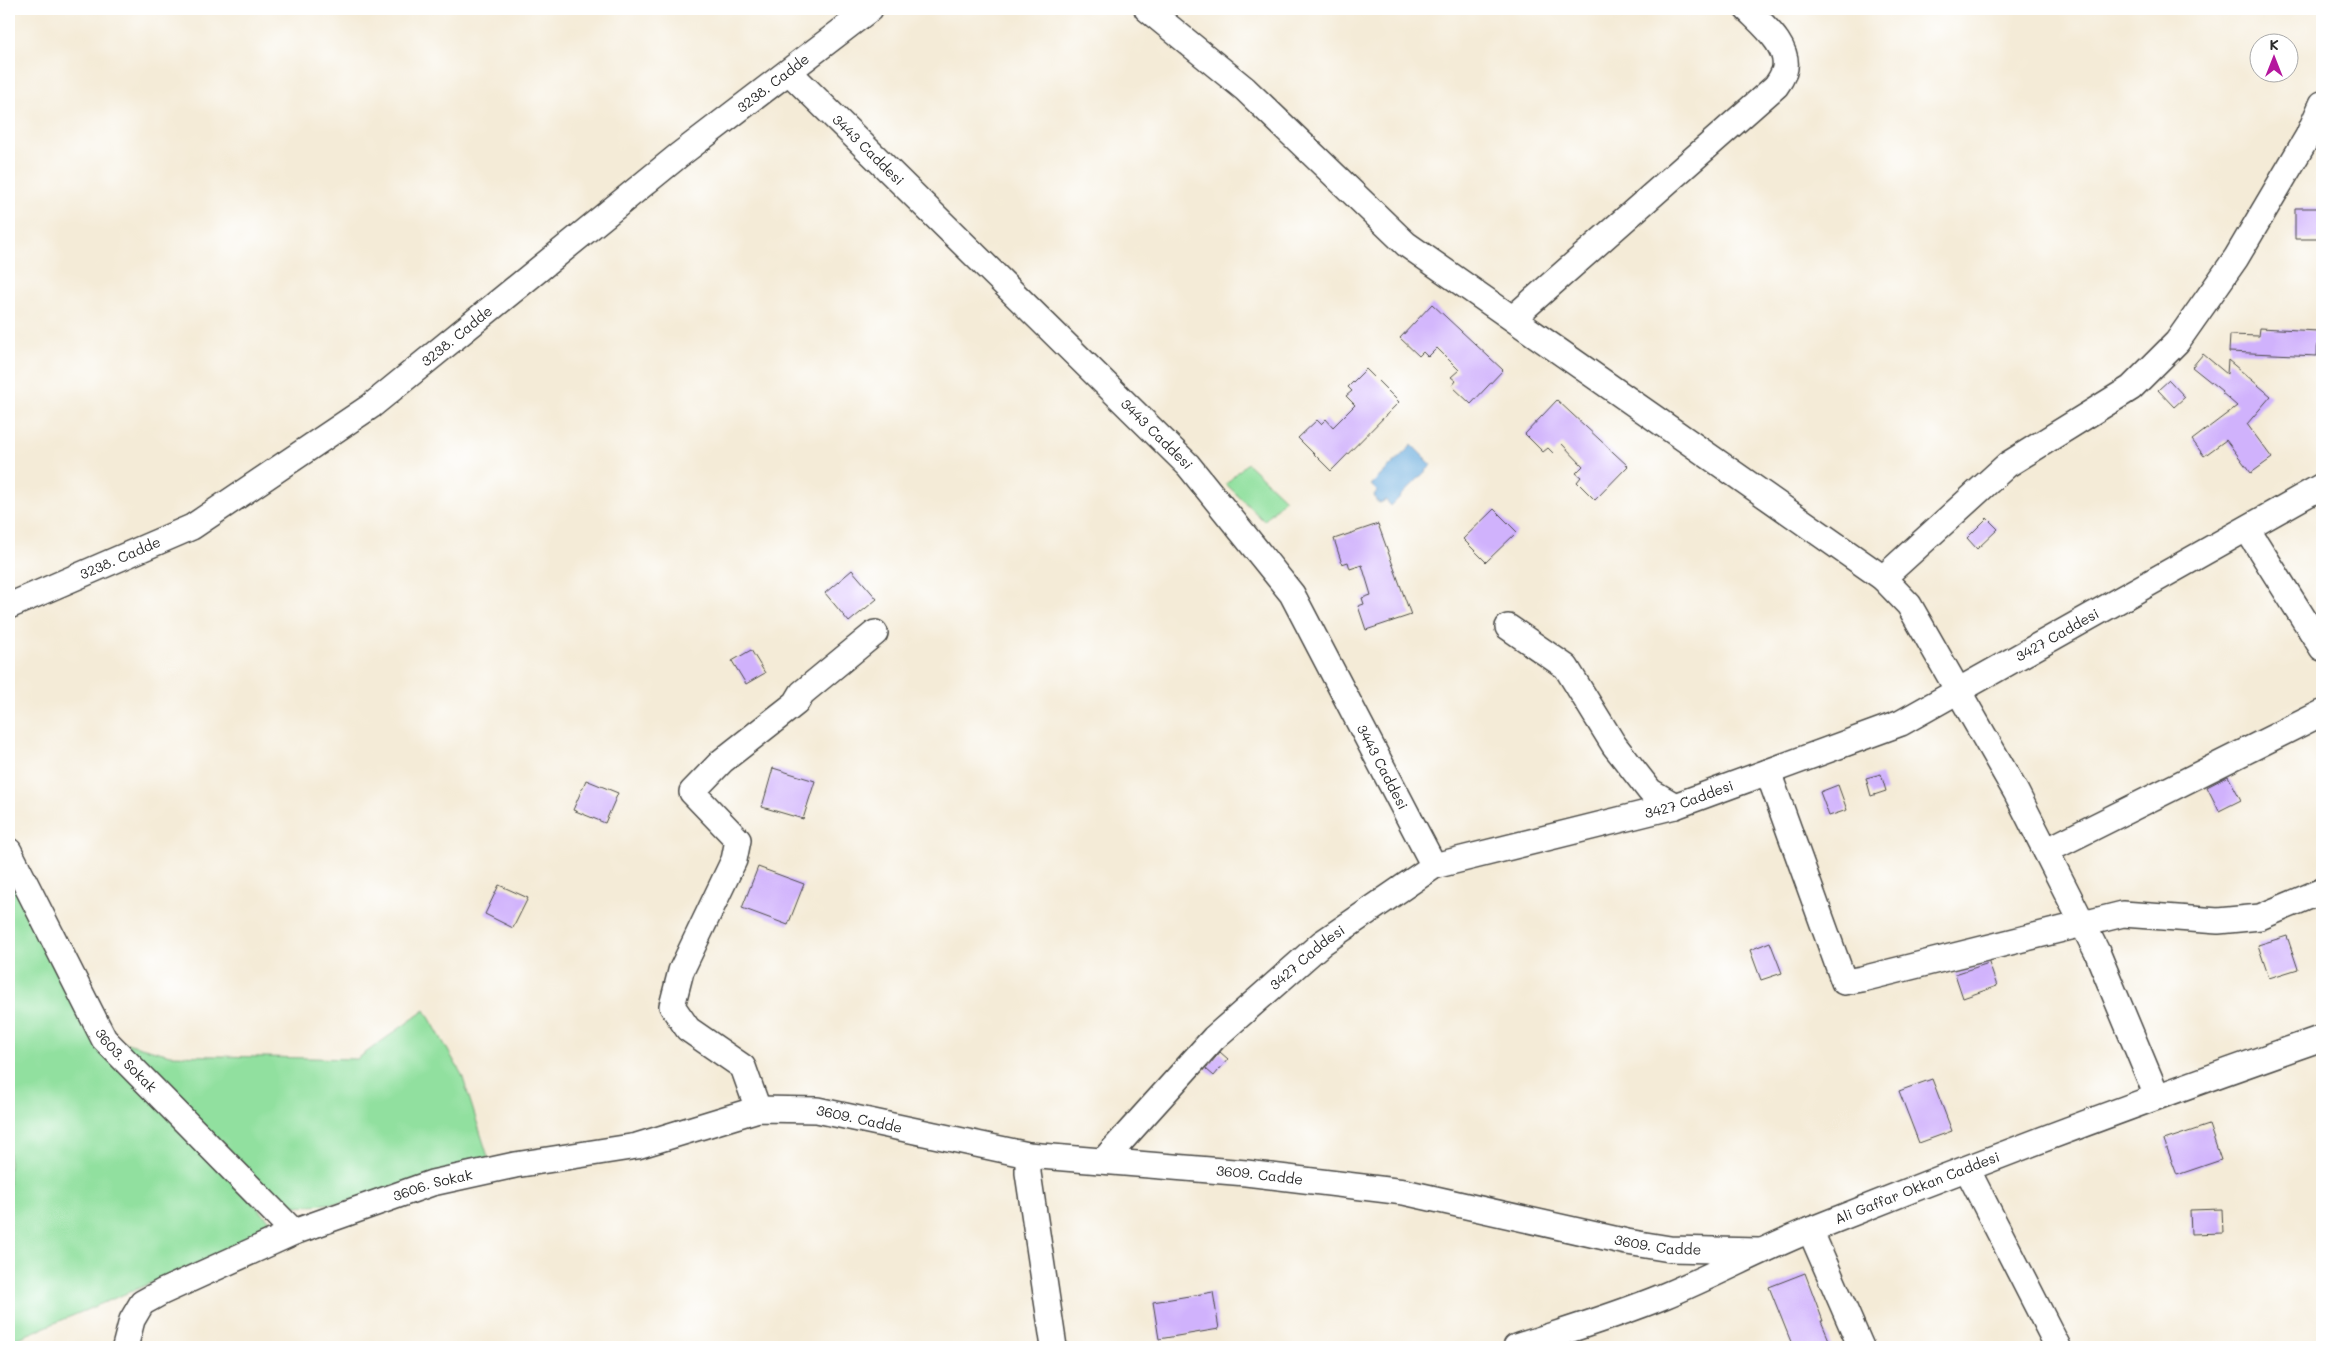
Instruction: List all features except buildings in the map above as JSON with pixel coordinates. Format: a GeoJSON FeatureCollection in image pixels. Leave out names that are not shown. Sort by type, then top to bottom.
{"type":"FeatureCollection","features":[{"type":"Feature","properties":{"kind":"street","name":"3238. Cadde"},"geometry":{"type":"LineString","coordinates":[[9,606],[192,527],[371,406],[678,156],[870,9]]}},
{"type":"Feature","properties":{"kind":"street"},"geometry":{"type":"LineString","coordinates":[[1148,9],[1245,89],[1406,244],[1514,318],[1647,414],[1769,496],[1883,578],[1909,605],[2016,792],[2046,851],[2097,952],[2158,1096]]}},
{"type":"Feature","properties":{"kind":"street"},"geometry":{"type":"LineString","coordinates":[[1514,318],[1776,86],[1785,70],[1782,52],[1775,38],[1747,9]]}},
{"type":"Feature","properties":{"kind":"street","name":"3443 Caddesi"},"geometry":{"type":"LineString","coordinates":[[789,72],[1188,465],[1292,594],[1434,866]]}},
{"type":"Feature","properties":{"kind":"street"},"geometry":{"type":"LineString","coordinates":[[1883,578],[2007,465],[2132,388],[2177,342],[2236,258],[2308,136],[2322,104]]}},
{"type":"Feature","properties":{"kind":"street","name":"3427 Caddesi"},"geometry":{"type":"LineString","coordinates":[[1103,1161],[1214,1038],[1322,944],[1434,866],[1675,806],[1901,723],[2322,486]]}},
{"type":"Feature","properties":{"kind":"street"},"geometry":{"type":"LineString","coordinates":[[2247,529],[2322,648]]}},
{"type":"Feature","properties":{"kind":"street"},"geometry":{"type":"LineString","coordinates":[[1508,628],[1566,667],[1614,746],[1650,791],[1675,806]]}},
{"type":"Feature","properties":{"kind":"street"},"geometry":{"type":"LineString","coordinates":[[758,1108],[743,1067],[688,1029],[672,1006],[681,971],[734,860],[738,840],[692,792],[722,761],[796,703],[802,693],[875,633]]}},
{"type":"Feature","properties":{"kind":"street"},"geometry":{"type":"LineString","coordinates":[[2046,851],[2322,713]]}},
{"type":"Feature","properties":{"kind":"street"},"geometry":{"type":"LineString","coordinates":[[1768,772],[1844,982],[2123,914],[2218,922],[2260,917],[2322,891]]}},
{"type":"Feature","properties":{"kind":"street","name":"3603. Sokak"},"geometry":{"type":"LineString","coordinates":[[9,851],[104,1038],[294,1232]]}},
{"type":"Feature","properties":{"kind":"street","name":"Ali Gaffar Okkan Caddesi"},"geometry":{"type":"LineString","coordinates":[[1516,1347],[1662,1296],[1720,1271],[1758,1251],[1810,1230],[2158,1096],[2322,1038]]}},
{"type":"Feature","properties":{"kind":"street","name":"3609. Cadde"},"geometry":{"type":"LineString","coordinates":[[758,1108],[817,1110],[1028,1155],[1246,1173],[1404,1192],[1627,1242],[1670,1249],[1758,1251]]}},
{"type":"Feature","properties":{"kind":"street","name":"3606. Sokak"},"geometry":{"type":"LineString","coordinates":[[125,1347],[132,1320],[142,1303],[162,1292],[294,1232],[432,1183],[515,1165],[637,1146],[758,1108]]}},
{"type":"Feature","properties":{"kind":"street"},"geometry":{"type":"LineString","coordinates":[[1028,1155],[1054,1347]]}},
{"type":"Feature","properties":{"kind":"street"},"geometry":{"type":"LineString","coordinates":[[1968,1169],[2058,1347]]}},
{"type":"Feature","properties":{"kind":"street"},"geometry":{"type":"LineString","coordinates":[[1810,1230],[1861,1347]]}},
{"type":"Feature","properties":{"kind":"green space"},"geometry":{"type":"Polygon","coordinates":[[[1247,463],[1285,499],[1264,521],[1226,484],[1247,463]]]}},
{"type":"Feature","properties":{"kind":"green space"},"geometry":{"type":"Polygon","coordinates":[[[9,868],[97,1043],[279,1230],[9,1342],[9,868]]]}},
{"type":"Feature","properties":{"kind":"green space"},"geometry":{"type":"Polygon","coordinates":[[[425,1010],[462,1075],[489,1160],[340,1203],[297,1206],[268,1198],[123,1042],[170,1055],[357,1059],[425,1010]]]}},
{"type":"Feature","properties":{"kind":"water"},"geometry":{"type":"Polygon","coordinates":[[[1412,445],[1432,465],[1391,506],[1386,500],[1380,503],[1376,501],[1374,495],[1377,491],[1371,485],[1412,445]]]}}]}
